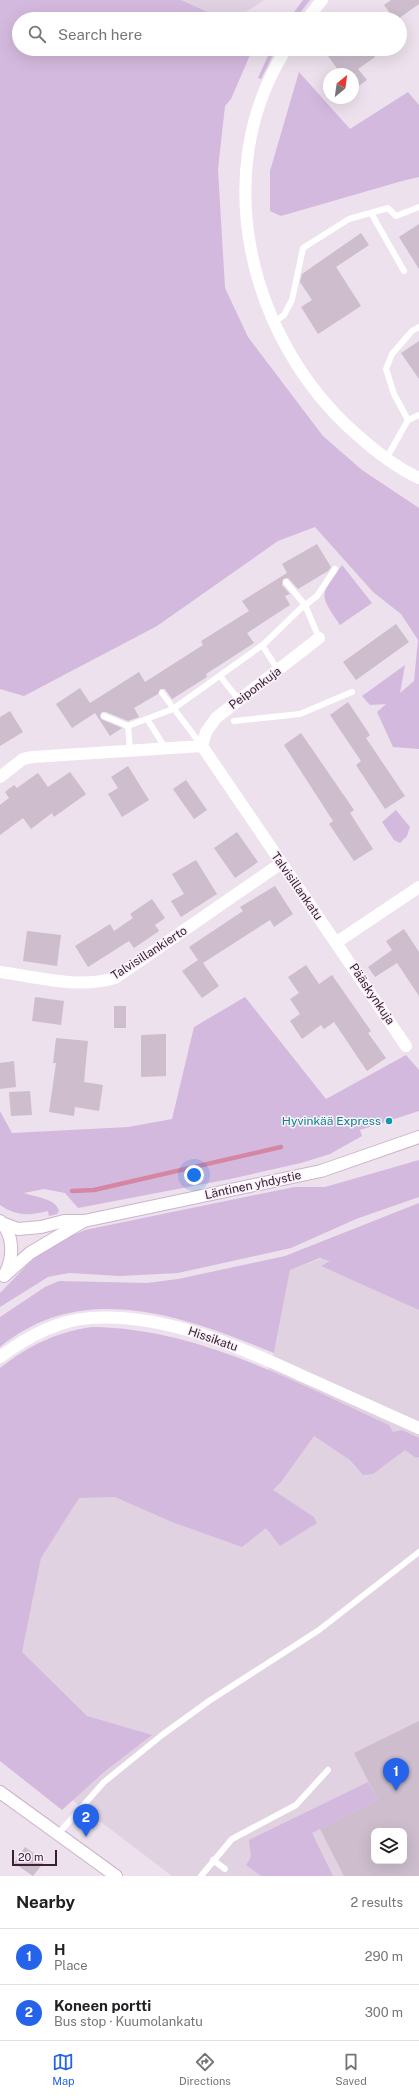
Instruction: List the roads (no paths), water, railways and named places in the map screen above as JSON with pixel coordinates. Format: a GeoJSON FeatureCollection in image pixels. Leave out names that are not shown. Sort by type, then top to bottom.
{"type":"FeatureCollection","features":[{"type":"Feature","properties":{"kind":"street"},"geometry":{"type":"LineString","coordinates":[[312,12],[322,0]]}},
{"type":"Feature","properties":{"kind":"street"},"geometry":{"type":"LineString","coordinates":[[283,56],[259,106],[249,146],[246,175],[247,223],[258,284],[273,322],[299,369],[322,400],[342,422],[386,459],[419,478]]}},
{"type":"Feature","properties":{"kind":"street","name":"Peiponkuja"},"geometry":{"type":"LineString","coordinates":[[202,746],[206,732],[216,718],[319,638]]}},
{"type":"Feature","properties":{"kind":"street"},"geometry":{"type":"LineString","coordinates":[[0,777],[23,759],[33,757],[202,746]]}},
{"type":"Feature","properties":{"kind":"street","name":"Talvisillankatu"},"geometry":{"type":"LineString","coordinates":[[202,746],[280,864],[337,942]]}},
{"type":"Feature","properties":{"kind":"street","name":"Talvisillankierto"},"geometry":{"type":"LineString","coordinates":[[0,972],[84,983],[101,982],[115,978],[280,864]]}},
{"type":"Feature","properties":{"kind":"street"},"geometry":{"type":"LineString","coordinates":[[337,942],[419,887]]}},
{"type":"Feature","properties":{"kind":"street","name":"Pääskynkuja"},"geometry":{"type":"LineString","coordinates":[[337,942],[406,1046]]}},
{"type":"Feature","properties":{"kind":"street","name":"Läntinen yhdystie"},"geometry":{"type":"LineString","coordinates":[[1,1222],[18,1229],[41,1227],[64,1221],[84,1221],[321,1171],[419,1137]]}},
{"type":"Feature","properties":{"kind":"street","name":"Läntinen yhdystie"},"geometry":{"type":"LineString","coordinates":[[2,1278],[30,1253],[84,1221]]}},
{"type":"Feature","properties":{"kind":"street"},"geometry":{"type":"LineString","coordinates":[[1,1222],[8,1234],[11,1250],[9,1267],[2,1278]]}},
{"type":"Feature","properties":{"kind":"street","name":"Hissikatu"},"geometry":{"type":"LineString","coordinates":[[0,1357],[22,1341],[45,1329],[68,1322],[90,1318],[114,1318],[161,1324],[187,1330],[250,1353],[419,1428]]}},
{"type":"Feature","properties":{"kind":"street"},"geometry":{"type":"LineString","coordinates":[[0,1792],[116,1876]]}},
{"type":"Feature","properties":{"kind":"lane"},"geometry":{"type":"LineString","coordinates":[[273,322],[284,315],[292,300],[303,248],[349,219],[388,208],[396,216],[419,207]]}},
{"type":"Feature","properties":{"kind":"lane"},"geometry":{"type":"LineString","coordinates":[[371,213],[404,271]]}},
{"type":"Feature","properties":{"kind":"lane"},"geometry":{"type":"LineString","coordinates":[[408,420],[394,394],[386,370],[392,354],[412,331],[419,327]]}},
{"type":"Feature","properties":{"kind":"lane"},"geometry":{"type":"LineString","coordinates":[[386,459],[408,420],[419,415]]}},
{"type":"Feature","properties":{"kind":"lane"},"geometry":{"type":"LineString","coordinates":[[104,716],[128,726],[173,709],[262,645],[305,605],[317,596],[335,569]]}},
{"type":"Feature","properties":{"kind":"lane"},"geometry":{"type":"LineString","coordinates":[[286,582],[305,605],[319,638]]}},
{"type":"Feature","properties":{"kind":"lane"},"geometry":{"type":"LineString","coordinates":[[262,645],[278,670]]}},
{"type":"Feature","properties":{"kind":"lane"},"geometry":{"type":"LineString","coordinates":[[220,676],[239,700]]}},
{"type":"Feature","properties":{"kind":"lane"},"geometry":{"type":"LineString","coordinates":[[234,721],[300,714],[352,692]]}},
{"type":"Feature","properties":{"kind":"lane"},"geometry":{"type":"LineString","coordinates":[[162,693],[202,746]]}},
{"type":"Feature","properties":{"kind":"lane"},"geometry":{"type":"LineString","coordinates":[[147,719],[166,749]]}},
{"type":"Feature","properties":{"kind":"lane"},"geometry":{"type":"LineString","coordinates":[[128,726],[130,751]]}},
{"type":"Feature","properties":{"kind":"lane"},"geometry":{"type":"LineString","coordinates":[[58,1834],[104,1782],[162,1735],[208,1701],[319,1630],[419,1552]]}},
{"type":"Feature","properties":{"kind":"lane"},"geometry":{"type":"LineString","coordinates":[[201,1876],[232,1838],[296,1805],[328,1770]]}},
{"type":"Feature","properties":{"kind":"lane"},"geometry":{"type":"LineString","coordinates":[[213,1860],[225,1869]]}},
{"type":"Feature","properties":{"kind":"waterway"},"geometry":{"type":"LineString","coordinates":[[72,1191],[94,1190],[281,1147]]}},
{"type":"Feature","properties":{"kind":"place","name":"Hyvinkää Express"},"geometry":{"type":"Point","coordinates":[389,1121]}},
{"type":"Feature","properties":{"kind":"place","name":"H"},"geometry":{"type":"Point","coordinates":[396,1791]}},
{"type":"Feature","properties":{"kind":"place","name":"Koneen portti"},"geometry":{"type":"Point","coordinates":[86,1837]}}]}
